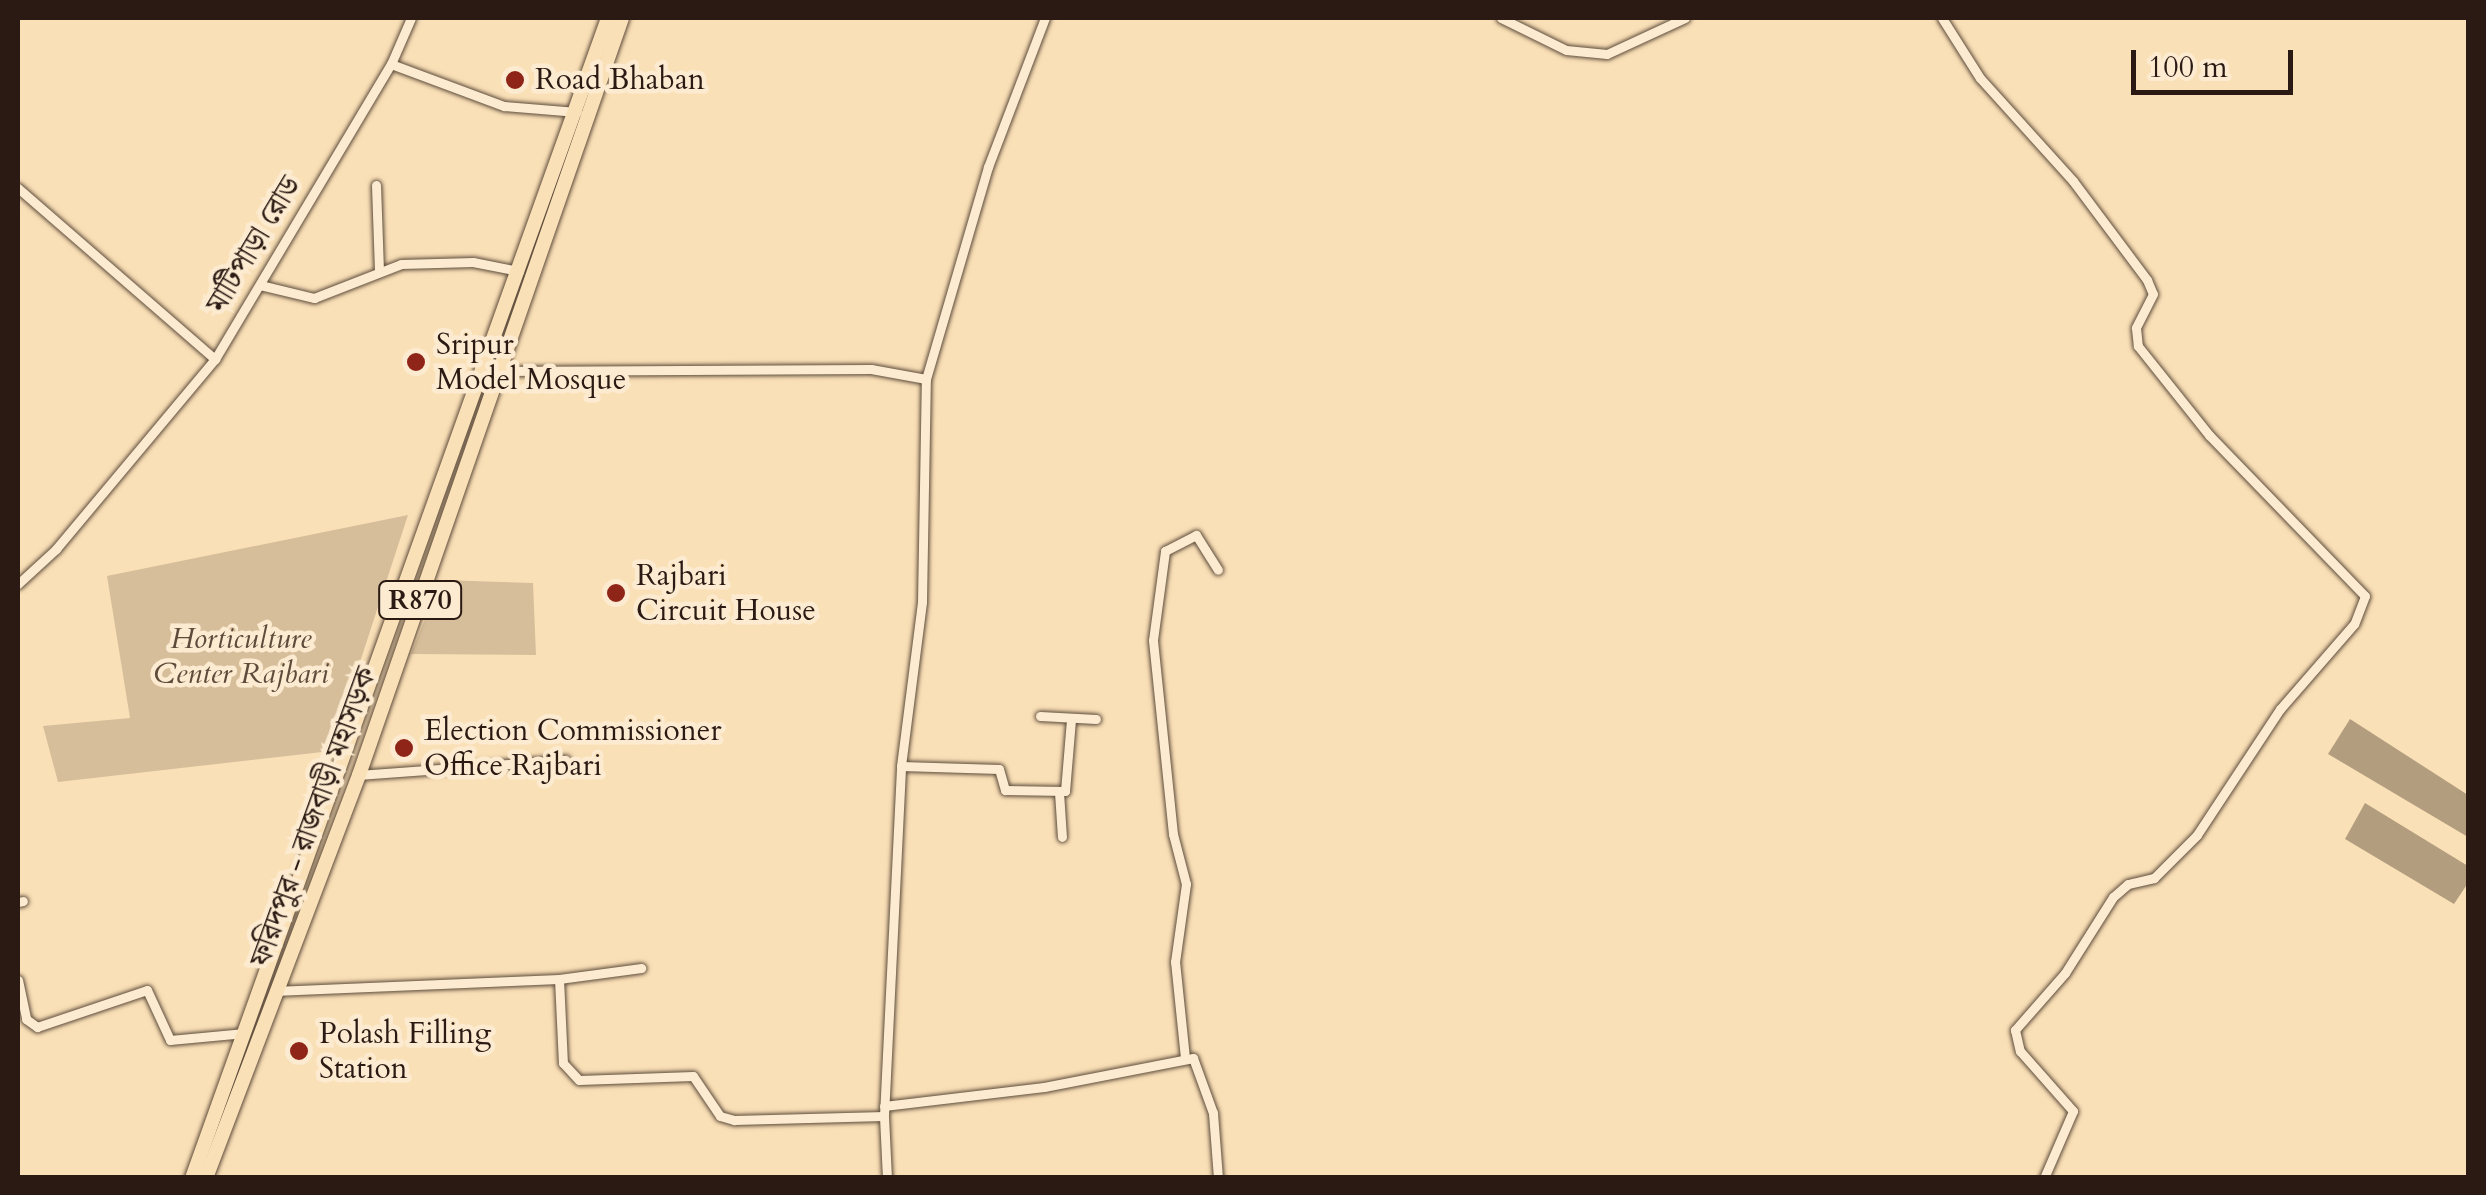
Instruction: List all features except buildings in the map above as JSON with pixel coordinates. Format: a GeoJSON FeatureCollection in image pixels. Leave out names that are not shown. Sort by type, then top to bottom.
{"type":"FeatureCollection","features":[{"type":"Feature","properties":{"kind":"main road","name":"ফরিদপুর - রাজবাড়ী মহাসড়ক"},"geometry":{"type":"LineString","coordinates":[[192,1178],[264,988],[608,18]]}},
{"type":"Feature","properties":{"kind":"main road","name":"ফরিদপুর - রাজবাড়ী মহাসড়ক"},"geometry":{"type":"LineString","coordinates":[[206,1178],[280,994],[359,775],[622,18]]}},
{"type":"Feature","properties":{"kind":"street","name":"মাটিপাড়া রোড"},"geometry":{"type":"LineString","coordinates":[[18,584],[56,548],[216,359],[391,64],[411,18]]}},
{"type":"Feature","properties":{"kind":"street"},"geometry":{"type":"LineString","coordinates":[[887,1178],[884,1111],[901,766],[922,602],[926,379],[988,167],[1045,18]]}},
{"type":"Feature","properties":{"kind":"street"},"geometry":{"type":"LineString","coordinates":[[1501,18],[1566,50],[1607,54],[1685,18]]}},
{"type":"Feature","properties":{"kind":"street"},"geometry":{"type":"LineString","coordinates":[[1942,18],[1980,78],[2049,152],[2147,280],[2154,294],[2136,328],[2138,346],[2210,435],[2365,596],[2354,624],[2280,710],[2197,835],[2154,878],[2128,884],[2113,898],[2065,973],[2014,1030],[2020,1051],[2073,1111],[2044,1178]]}},
{"type":"Feature","properties":{"kind":"street"},"geometry":{"type":"LineString","coordinates":[[391,64],[504,106],[577,112]]}},
{"type":"Feature","properties":{"kind":"street"},"geometry":{"type":"LineString","coordinates":[[376,185],[379,271]]}},
{"type":"Feature","properties":{"kind":"street"},"geometry":{"type":"LineString","coordinates":[[18,188],[216,359]]}},
{"type":"Feature","properties":{"kind":"street"},"geometry":{"type":"LineString","coordinates":[[260,285],[326,298],[379,271],[450,261],[519,271]]}},
{"type":"Feature","properties":{"kind":"street"},"geometry":{"type":"LineString","coordinates":[[499,371],[870,370],[926,379]]}},
{"type":"Feature","properties":{"kind":"street"},"geometry":{"type":"LineString","coordinates":[[1185,1058],[1175,962],[1186,884],[1173,834],[1153,640],[1168,549],[1196,535],[1218,570]]}},
{"type":"Feature","properties":{"kind":"street"},"geometry":{"type":"LineString","coordinates":[[1040,716],[1096,719]]}},
{"type":"Feature","properties":{"kind":"street"},"geometry":{"type":"LineString","coordinates":[[901,766],[999,769],[1005,790],[1060,792],[1068,786],[1071,719]]}},
{"type":"Feature","properties":{"kind":"street"},"geometry":{"type":"LineString","coordinates":[[359,775],[565,760]]}},
{"type":"Feature","properties":{"kind":"street"},"geometry":{"type":"LineString","coordinates":[[1060,792],[1062,836]]}},
{"type":"Feature","properties":{"kind":"street"},"geometry":{"type":"LineString","coordinates":[[264,988],[280,994],[559,979],[641,968]]}},
{"type":"Feature","properties":{"kind":"street"},"geometry":{"type":"LineString","coordinates":[[559,979],[564,1063],[578,1080],[693,1076],[726,1120],[884,1111],[1044,1087],[1185,1058],[1199,1064],[1212,1113],[1218,1178]]}},
{"type":"Feature","properties":{"kind":"street"},"geometry":{"type":"LineString","coordinates":[[18,980],[26,1019],[37,1027],[147,990],[170,1040],[247,1033]]}},
{"type":"Feature","properties":{"kind":"green space","name":"Horticulture Center Rajbari"},"geometry":{"type":"Polygon","coordinates":[[[408,515],[331,751],[58,782],[43,726],[130,718],[107,576],[408,515]]]}},
{"type":"Feature","properties":{"kind":"green space"},"geometry":{"type":"Polygon","coordinates":[[[441,580],[533,583],[536,655],[411,654],[441,580]]]}},
{"type":"Feature","properties":{"kind":"shaded area"},"geometry":{"type":"Polygon","coordinates":[[[2350,719],[2468,795],[2468,837],[2328,754],[2350,719]]]}},
{"type":"Feature","properties":{"kind":"shaded area"},"geometry":{"type":"Polygon","coordinates":[[[2365,803],[2468,866],[2468,883],[2454,904],[2345,839],[2365,803]]]}},
{"type":"Feature","properties":{"kind":"place","name":"Road Bhaban"},"geometry":{"type":"Point","coordinates":[515,80]}},
{"type":"Feature","properties":{"kind":"place","name":"Sripur Model Mosque"},"geometry":{"type":"Point","coordinates":[416,362]}},
{"type":"Feature","properties":{"kind":"place","name":"Rajbari Circuit House"},"geometry":{"type":"Point","coordinates":[616,593]}},
{"type":"Feature","properties":{"kind":"place","name":"Election Commissioner Office Rajbari"},"geometry":{"type":"Point","coordinates":[404,748]}},
{"type":"Feature","properties":{"kind":"place","name":"Polash Filling Station"},"geometry":{"type":"Point","coordinates":[299,1051]}}]}
